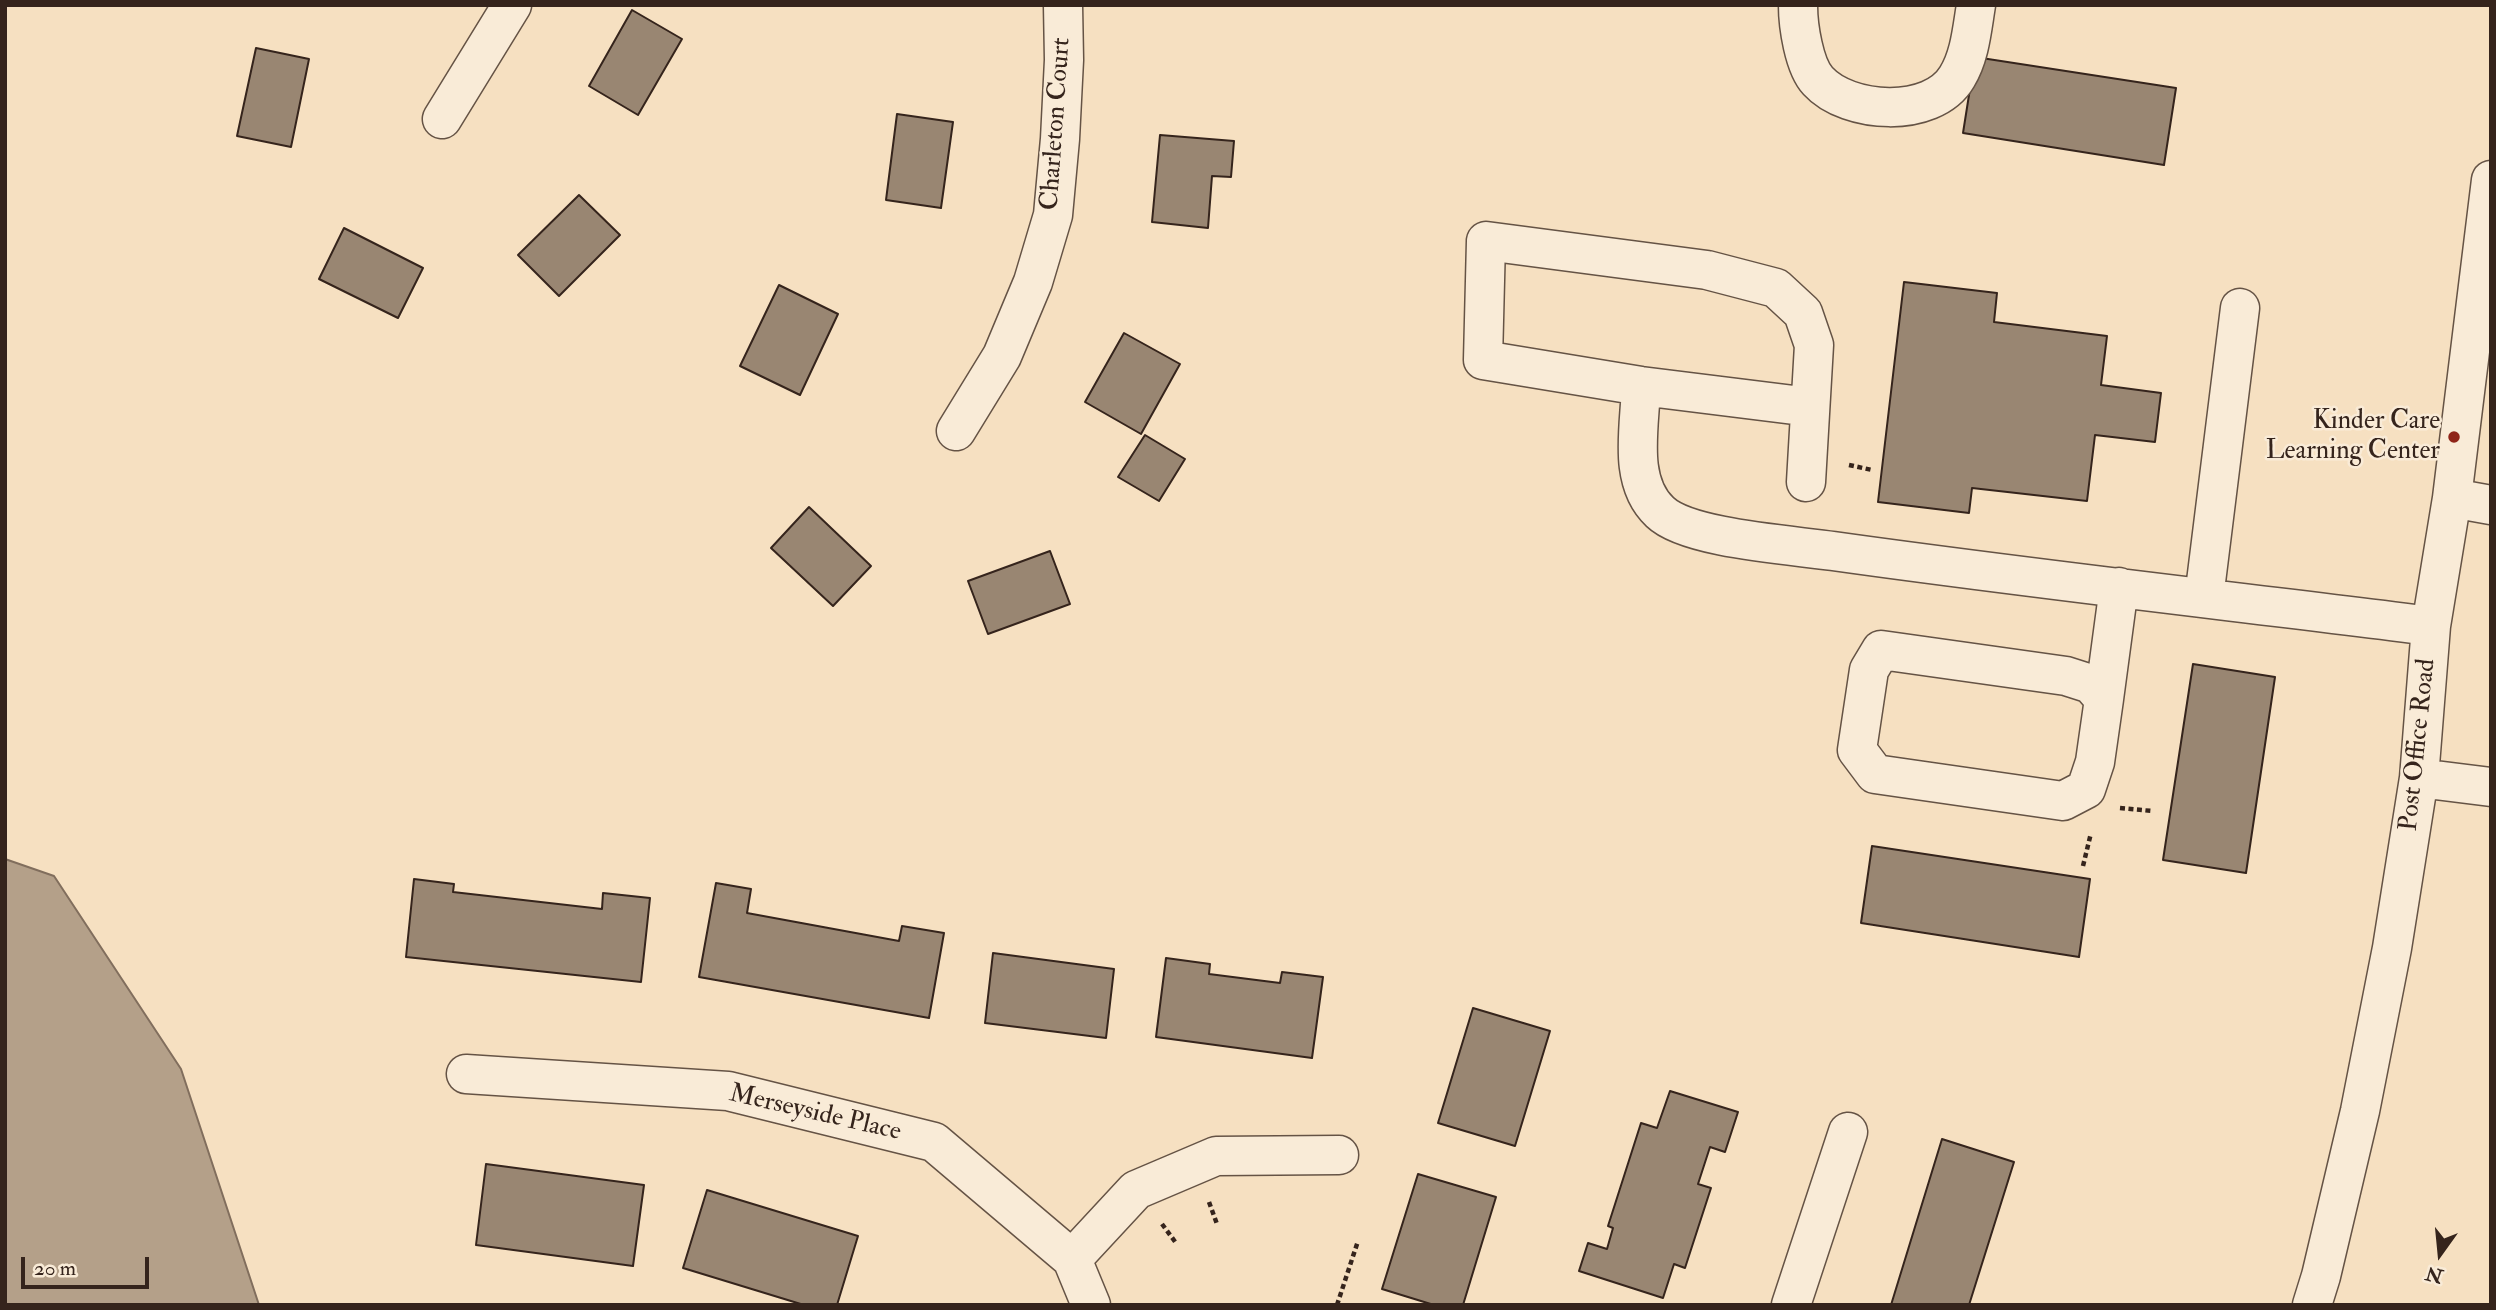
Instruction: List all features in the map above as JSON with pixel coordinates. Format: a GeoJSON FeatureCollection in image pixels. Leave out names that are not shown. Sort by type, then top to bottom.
{"type":"FeatureCollection","features":[{"type":"Feature","properties":{"kind":"street"},"geometry":{"type":"LineString","coordinates":[[442,119],[512,5]]}},
{"type":"Feature","properties":{"kind":"street","name":"Charleton Court"},"geometry":{"type":"LineString","coordinates":[[956,431],[1002,355],[1033,282],[1053,215],[1063,86],[1063,5]]}},
{"type":"Feature","properties":{"kind":"street"},"geometry":{"type":"LineString","coordinates":[[1798,5],[1798,20],[1805,52],[1817,80],[1840,97],[1890,108],[1915,105],[1940,94],[1956,80],[1972,34],[1976,5]]}},
{"type":"Feature","properties":{"kind":"street","name":"Post Office Road"},"geometry":{"type":"LineString","coordinates":[[2312,1305],[2360,1111],[2392,948],[2419,778],[2431,626],[2452,498],[2491,180]]}},
{"type":"Feature","properties":{"kind":"street"},"geometry":{"type":"LineString","coordinates":[[1806,482],[1814,345],[1804,313],[1776,288],[1707,270],[1486,241],[1483,360],[1641,386],[1810,407]]}},
{"type":"Feature","properties":{"kind":"street"},"geometry":{"type":"LineString","coordinates":[[2204,598],[2240,309]]}},
{"type":"Feature","properties":{"kind":"street"},"geometry":{"type":"LineString","coordinates":[[1641,386],[1638,465],[1645,494],[1660,513],[1676,524],[1731,536],[1876,557],[2431,626]]}},
{"type":"Feature","properties":{"kind":"street"},"geometry":{"type":"LineString","coordinates":[[2452,498],[2491,505]]}},
{"type":"Feature","properties":{"kind":"street"},"geometry":{"type":"LineString","coordinates":[[2104,699],[2091,684],[2066,676],[1881,650],[1869,670],[1857,750],[1875,774],[2063,801],[2087,789],[2095,762],[2104,699],[2119,587]]}},
{"type":"Feature","properties":{"kind":"street"},"geometry":{"type":"LineString","coordinates":[[2419,778],[2491,787]]}},
{"type":"Feature","properties":{"kind":"street","name":"Merseyside Place"},"geometry":{"type":"LineString","coordinates":[[466,1074],[728,1091],[934,1142],[1072,1259],[1091,1305]]}},
{"type":"Feature","properties":{"kind":"street"},"geometry":{"type":"LineString","coordinates":[[1791,1305],[1848,1132]]}},
{"type":"Feature","properties":{"kind":"street"},"geometry":{"type":"LineString","coordinates":[[1072,1259],[1136,1189],[1216,1156],[1339,1156]]}},
{"type":"Feature","properties":{"kind":"path"},"geometry":{"type":"LineString","coordinates":[[1337,1305],[1358,1241]]}},
{"type":"Feature","properties":{"kind":"shaded area"},"geometry":{"type":"Polygon","coordinates":[[[5,859],[54,876],[181,1069],[259,1305],[5,1305],[5,859]]]}},
{"type":"Feature","properties":{"kind":"building"},"geometry":{"type":"Polygon","coordinates":[[[632,10],[682,39],[638,115],[589,86],[632,10]]]}},
{"type":"Feature","properties":{"kind":"building"},"geometry":{"type":"Polygon","coordinates":[[[256,48],[309,59],[291,147],[237,136],[256,48]]]}},
{"type":"Feature","properties":{"kind":"building"},"geometry":{"type":"Polygon","coordinates":[[[1975,57],[2176,88],[2164,165],[1963,133],[1975,57]]]}},
{"type":"Feature","properties":{"kind":"building"},"geometry":{"type":"Polygon","coordinates":[[[897,114],[953,122],[941,208],[886,200],[897,114]]]}},
{"type":"Feature","properties":{"kind":"building"},"geometry":{"type":"Polygon","coordinates":[[[1160,135],[1234,141],[1231,177],[1212,176],[1208,228],[1152,222],[1160,135]]]}},
{"type":"Feature","properties":{"kind":"building"},"geometry":{"type":"Polygon","coordinates":[[[579,195],[620,235],[559,296],[518,255],[579,195]]]}},
{"type":"Feature","properties":{"kind":"building"},"geometry":{"type":"Polygon","coordinates":[[[344,228],[423,268],[398,318],[319,279],[344,228]]]}},
{"type":"Feature","properties":{"kind":"building"},"geometry":{"type":"Polygon","coordinates":[[[1904,282],[1997,293],[1994,322],[2107,336],[2101,385],[2161,393],[2155,442],[2095,435],[2087,501],[1972,488],[1969,513],[1878,502],[1904,282]]]}},
{"type":"Feature","properties":{"kind":"building"},"geometry":{"type":"Polygon","coordinates":[[[779,285],[838,314],[800,395],[740,366],[779,285]]]}},
{"type":"Feature","properties":{"kind":"building"},"geometry":{"type":"Polygon","coordinates":[[[1124,333],[1180,364],[1141,434],[1085,402],[1124,333]]]}},
{"type":"Feature","properties":{"kind":"building"},"geometry":{"type":"Polygon","coordinates":[[[1145,435],[1185,459],[1159,501],[1118,477],[1145,435]]]}},
{"type":"Feature","properties":{"kind":"building"},"geometry":{"type":"Polygon","coordinates":[[[809,507],[871,566],[833,606],[771,548],[809,507]]]}},
{"type":"Feature","properties":{"kind":"building"},"geometry":{"type":"Polygon","coordinates":[[[1050,551],[1070,604],[988,634],[968,581],[1050,551]]]}},
{"type":"Feature","properties":{"kind":"building"},"geometry":{"type":"Polygon","coordinates":[[[2193,664],[2275,677],[2246,873],[2163,860],[2193,664]]]}},
{"type":"Feature","properties":{"kind":"building"},"geometry":{"type":"Polygon","coordinates":[[[1872,846],[2090,879],[2079,957],[1861,923],[1872,846]]]}},
{"type":"Feature","properties":{"kind":"building"},"geometry":{"type":"Polygon","coordinates":[[[414,879],[454,884],[453,892],[602,909],[603,893],[650,898],[641,982],[406,957],[414,879]]]}},
{"type":"Feature","properties":{"kind":"building"},"geometry":{"type":"Polygon","coordinates":[[[716,883],[751,889],[747,913],[899,941],[902,926],[944,933],[929,1018],[699,977],[716,883]]]}},
{"type":"Feature","properties":{"kind":"building"},"geometry":{"type":"Polygon","coordinates":[[[993,953],[1114,969],[1106,1038],[985,1023],[993,953]]]}},
{"type":"Feature","properties":{"kind":"building"},"geometry":{"type":"Polygon","coordinates":[[[1166,958],[1210,964],[1209,974],[1280,983],[1282,972],[1323,977],[1312,1058],[1156,1037],[1166,958]]]}},
{"type":"Feature","properties":{"kind":"building"},"geometry":{"type":"Polygon","coordinates":[[[1473,1008],[1550,1031],[1515,1146],[1438,1123],[1473,1008]]]}},
{"type":"Feature","properties":{"kind":"building"},"geometry":{"type":"Polygon","coordinates":[[[1670,1091],[1738,1112],[1725,1152],[1710,1147],[1698,1184],[1711,1188],[1685,1268],[1674,1264],[1663,1298],[1579,1271],[1588,1243],[1607,1249],[1613,1228],[1608,1226],[1641,1123],[1657,1128],[1670,1091]]]}},
{"type":"Feature","properties":{"kind":"building"},"geometry":{"type":"Polygon","coordinates":[[[1942,1139],[2014,1162],[1969,1305],[1891,1305],[1942,1139]]]}},
{"type":"Feature","properties":{"kind":"building"},"geometry":{"type":"Polygon","coordinates":[[[486,1164],[644,1185],[633,1266],[476,1245],[486,1164]]]}},
{"type":"Feature","properties":{"kind":"building"},"geometry":{"type":"Polygon","coordinates":[[[1418,1174],[1496,1197],[1463,1305],[1434,1305],[1382,1289],[1418,1174]]]}},
{"type":"Feature","properties":{"kind":"building"},"geometry":{"type":"Polygon","coordinates":[[[707,1190],[858,1236],[837,1305],[804,1305],[683,1268],[707,1190]]]}},
{"type":"Feature","properties":{"kind":"place","name":"Kinder Care Learning Center"},"geometry":{"type":"Point","coordinates":[2454,437]}}]}
